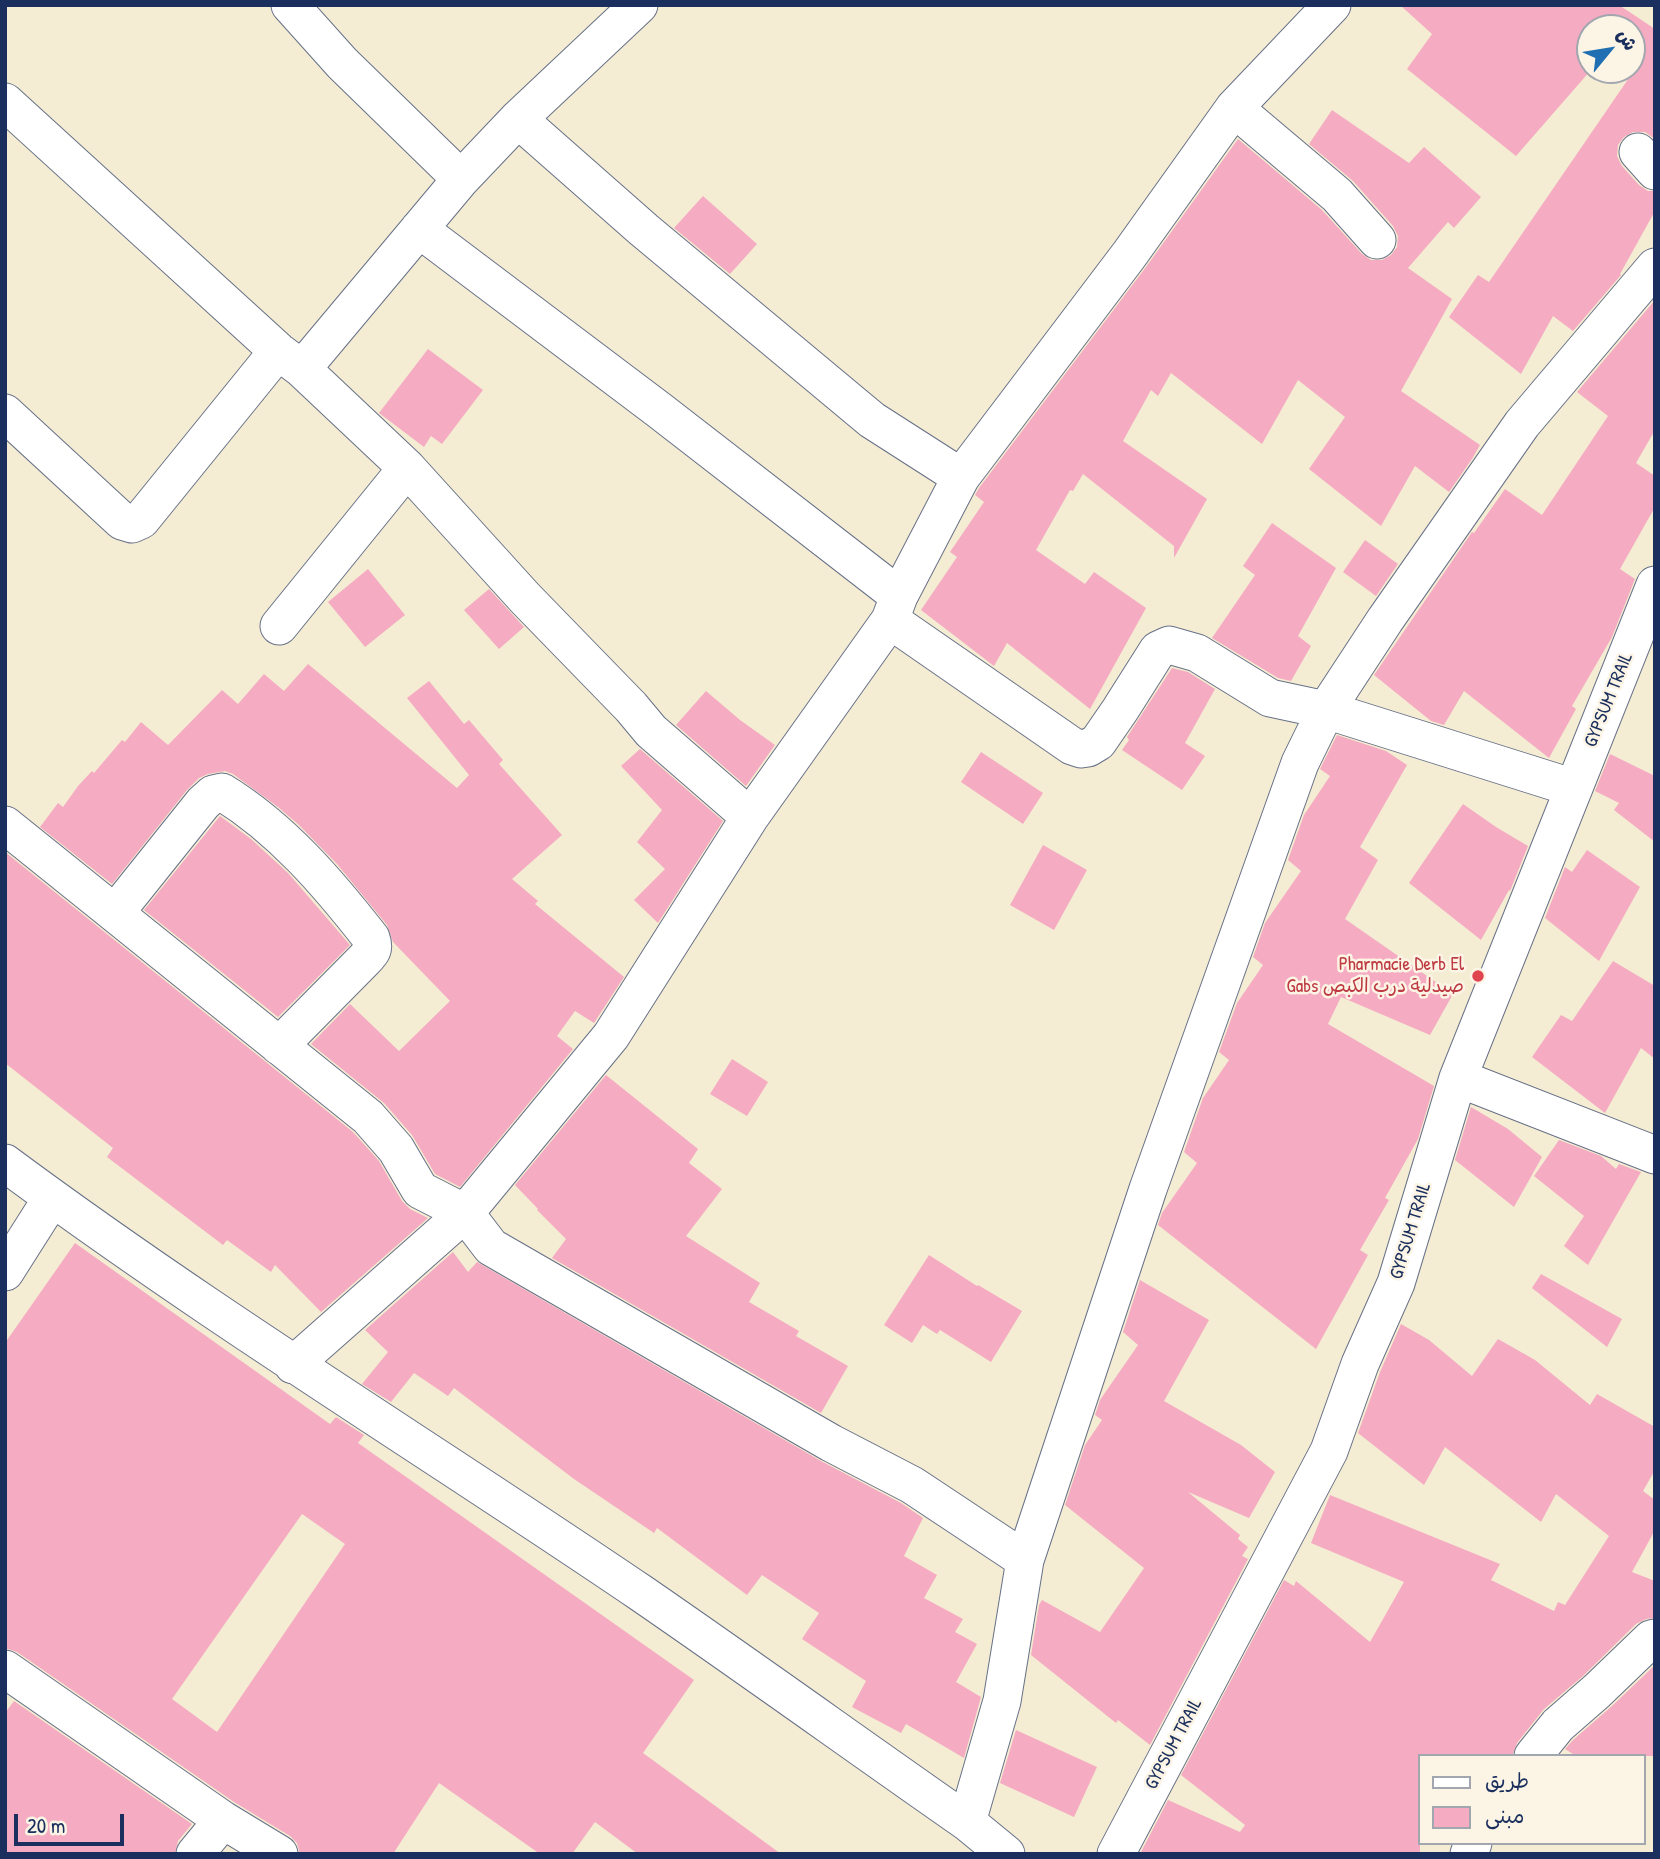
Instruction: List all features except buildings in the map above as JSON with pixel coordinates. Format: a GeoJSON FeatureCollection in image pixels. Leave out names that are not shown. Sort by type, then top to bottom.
{"type":"FeatureCollection","features":[{"type":"Feature","properties":{"kind":"street"},"geometry":{"type":"LineString","coordinates":[[290,5],[342,63],[461,179]]}},
{"type":"Feature","properties":{"kind":"street"},"geometry":{"type":"LineString","coordinates":[[5,413],[122,521],[132,524],[141,520],[290,360],[419,229],[461,179],[518,119],[639,5]]}},
{"type":"Feature","properties":{"kind":"street"},"geometry":{"type":"LineString","coordinates":[[293,1365],[465,1213],[611,1036],[750,817],[895,608],[961,477],[1129,254],[1234,108],[1332,5]]}},
{"type":"Feature","properties":{"kind":"street"},"geometry":{"type":"LineString","coordinates":[[5,102],[407,468],[651,731],[750,817]]}},
{"type":"Feature","properties":{"kind":"street"},"geometry":{"type":"LineString","coordinates":[[1234,108],[1337,195],[1377,240]]}},
{"type":"Feature","properties":{"kind":"street"},"geometry":{"type":"LineString","coordinates":[[518,119],[644,230],[872,420],[961,477]]}},
{"type":"Feature","properties":{"kind":"street"},"geometry":{"type":"LineString","coordinates":[[419,229],[659,410],[895,608],[1072,746],[1081,750],[1098,742],[1158,650],[1169,645],[1197,653],[1270,698],[1326,710],[1574,788]]}},
{"type":"Feature","properties":{"kind":"street"},"geometry":{"type":"LineString","coordinates":[[967,1822],[1002,1702],[1025,1560],[1153,1176],[1300,763],[1326,710],[1385,620],[1522,424],[1655,267]]}},
{"type":"Feature","properties":{"kind":"street"},"geometry":{"type":"LineString","coordinates":[[279,626],[407,468]]}},
{"type":"Feature","properties":{"kind":"street","name":"GYPSUM TRAIL"},"geometry":{"type":"LineString","coordinates":[[1116,1854],[1329,1451],[1360,1364],[1396,1283],[1458,1079],[1655,584]]}},
{"type":"Feature","properties":{"kind":"street"},"geometry":{"type":"LineString","coordinates":[[115,913],[203,803],[213,794],[222,792],[237,801],[301,855],[341,900],[371,938],[373,945],[373,950],[364,960],[279,1046]]}},
{"type":"Feature","properties":{"kind":"street"},"geometry":{"type":"LineString","coordinates":[[5,825],[368,1116],[396,1149],[420,1190],[465,1213],[491,1247],[831,1443],[912,1485],[1025,1560]]}},
{"type":"Feature","properties":{"kind":"street"},"geometry":{"type":"LineString","coordinates":[[1458,1079],[1655,1155]]}},
{"type":"Feature","properties":{"kind":"street"},"geometry":{"type":"LineString","coordinates":[[5,1163],[293,1365],[640,1593],[967,1822],[1006,1854]]}},
{"type":"Feature","properties":{"kind":"street"},"geometry":{"type":"LineString","coordinates":[[5,1272],[52,1198]]}},
{"type":"Feature","properties":{"kind":"street"},"geometry":{"type":"LineString","coordinates":[[1535,1754],[1558,1725],[1653,1637]]}},
{"type":"Feature","properties":{"kind":"street"},"geometry":{"type":"LineString","coordinates":[[5,1669],[223,1820],[279,1854]]}},
{"type":"Feature","properties":{"kind":"street"},"geometry":{"type":"LineString","coordinates":[[195,1854],[223,1820]]}},
{"type":"Feature","properties":{"kind":"place","name":"Pharmacie Derb El Gabs صيدلية درب الكبص"},"geometry":{"type":"Point","coordinates":[1478,976]}}]}
